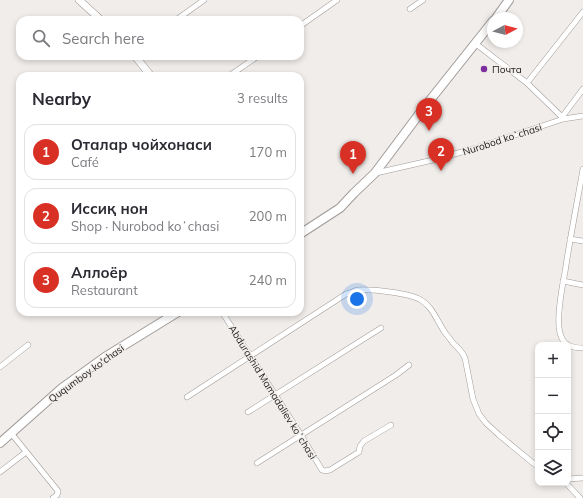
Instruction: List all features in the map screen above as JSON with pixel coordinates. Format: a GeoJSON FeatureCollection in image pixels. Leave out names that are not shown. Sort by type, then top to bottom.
{"type":"FeatureCollection","features":[{"type":"Feature","properties":{"kind":"main road"},"geometry":{"type":"LineString","coordinates":[[500,12],[509,0]]}},
{"type":"Feature","properties":{"kind":"main road"},"geometry":{"type":"LineString","coordinates":[[304,231],[340,208],[375,173],[455,68],[487,29]]}},
{"type":"Feature","properties":{"kind":"main road","name":"Ququmboy ko'chasi"},"geometry":{"type":"LineString","coordinates":[[0,443],[62,388],[105,357],[172,316]]}},
{"type":"Feature","properties":{"kind":"street"},"geometry":{"type":"LineString","coordinates":[[79,0],[97,16]]}},
{"type":"Feature","properties":{"kind":"street"},"geometry":{"type":"LineString","coordinates":[[182,16],[204,0]]}},
{"type":"Feature","properties":{"kind":"street"},"geometry":{"type":"LineString","coordinates":[[304,23],[337,0]]}},
{"type":"Feature","properties":{"kind":"street"},"geometry":{"type":"LineString","coordinates":[[410,9],[423,0]]}},
{"type":"Feature","properties":{"kind":"street"},"geometry":{"type":"LineString","coordinates":[[527,83],[583,12]]}},
{"type":"Feature","properties":{"kind":"street"},"geometry":{"type":"LineString","coordinates":[[476,44],[527,83],[562,118],[583,89]]}},
{"type":"Feature","properties":{"kind":"street"},"geometry":{"type":"LineString","coordinates":[[138,60],[148,72]]}},
{"type":"Feature","properties":{"kind":"street"},"geometry":{"type":"LineString","coordinates":[[235,72],[252,60]]}},
{"type":"Feature","properties":{"kind":"street","name":"Nurobod koʻchasi"},"geometry":{"type":"LineString","coordinates":[[375,173],[433,160],[476,148],[562,118],[583,116]]}},
{"type":"Feature","properties":{"kind":"street"},"geometry":{"type":"LineString","coordinates":[[583,169],[560,297],[559,329],[560,335],[566,344],[576,348],[583,348]]}},
{"type":"Feature","properties":{"kind":"street"},"geometry":{"type":"LineString","coordinates":[[570,239],[583,241]]}},
{"type":"Feature","properties":{"kind":"street"},"geometry":{"type":"LineString","coordinates":[[563,281],[583,285]]}},
{"type":"Feature","properties":{"kind":"street"},"geometry":{"type":"LineString","coordinates":[[187,397],[346,294],[356,290],[379,290],[414,297],[427,305],[441,328],[463,352],[473,399],[479,414],[486,423],[535,464]]}},
{"type":"Feature","properties":{"kind":"street","name":"Abdurashid Mamadaliev koʻchasi"},"geometry":{"type":"LineString","coordinates":[[225,316],[322,470],[330,470],[359,452],[360,446],[364,441],[391,425]]}},
{"type":"Feature","properties":{"kind":"street"},"geometry":{"type":"LineString","coordinates":[[248,412],[381,328]]}},
{"type":"Feature","properties":{"kind":"street"},"geometry":{"type":"LineString","coordinates":[[0,367],[28,345]]}},
{"type":"Feature","properties":{"kind":"street"},"geometry":{"type":"LineString","coordinates":[[257,463],[409,365]]}},
{"type":"Feature","properties":{"kind":"street"},"geometry":{"type":"LineString","coordinates":[[11,433],[58,491],[57,495],[53,498]]}},
{"type":"Feature","properties":{"kind":"street"},"geometry":{"type":"LineString","coordinates":[[0,472],[26,452]]}},
{"type":"Feature","properties":{"kind":"street"},"geometry":{"type":"LineString","coordinates":[[571,479],[583,478]]}},
{"type":"Feature","properties":{"kind":"street"},"geometry":{"type":"LineString","coordinates":[[569,486],[580,498]]}},
{"type":"Feature","properties":{"kind":"place","name":"Почта"},"geometry":{"type":"Point","coordinates":[484,69]}},
{"type":"Feature","properties":{"kind":"place","name":"Аллоёр"},"geometry":{"type":"Point","coordinates":[429,131]}},
{"type":"Feature","properties":{"kind":"place","name":"Иссиқ нон"},"geometry":{"type":"Point","coordinates":[441,171]}},
{"type":"Feature","properties":{"kind":"place","name":"Оталар чойхонаси"},"geometry":{"type":"Point","coordinates":[353,174]}}]}
